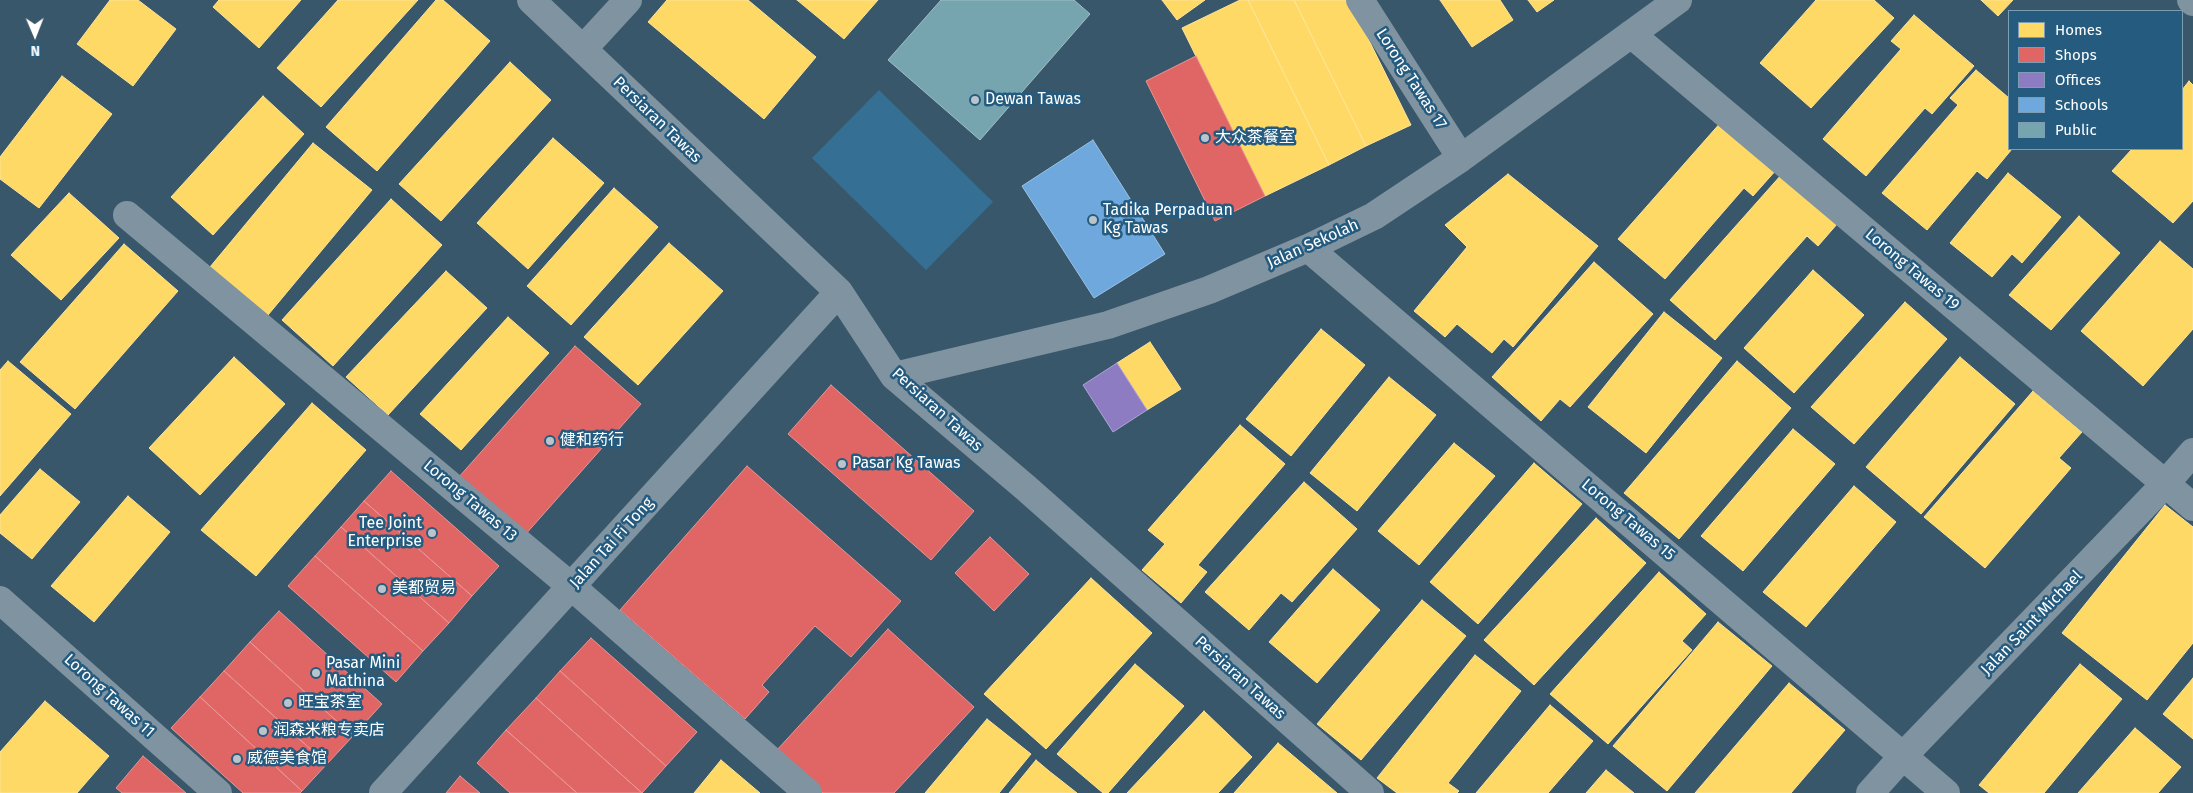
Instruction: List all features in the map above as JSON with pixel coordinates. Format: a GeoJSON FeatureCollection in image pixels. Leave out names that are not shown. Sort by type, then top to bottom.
{"type":"FeatureCollection","features":[{"type":"Feature","properties":{"kind":"street","name":"Persiaran Tawas"},"geometry":{"type":"LineString","coordinates":[[531,0],[839,292],[894,376],[1026,488],[1370,793]]}},
{"type":"Feature","properties":{"kind":"street"},"geometry":{"type":"LineString","coordinates":[[583,50],[628,0]]}},
{"type":"Feature","properties":{"kind":"street","name":"Lorong Tawas 17"},"geometry":{"type":"LineString","coordinates":[[1360,0],[1461,158]]}},
{"type":"Feature","properties":{"kind":"street","name":"Jalan Sekolah"},"geometry":{"type":"LineString","coordinates":[[894,376],[1108,325],[1209,290],[1308,248],[1374,216],[1461,158],[1678,0]]}},
{"type":"Feature","properties":{"kind":"street","name":"Lorong Tawas 19"},"geometry":{"type":"LineString","coordinates":[[1631,34],[2193,507]]}},
{"type":"Feature","properties":{"kind":"street","name":"Lorong Tawas 13"},"geometry":{"type":"LineString","coordinates":[[127,215],[572,587],[808,793]]}},
{"type":"Feature","properties":{"kind":"street","name":"Lorong Tawas 15"},"geometry":{"type":"LineString","coordinates":[[1308,248],[1904,755],[1946,793]]}},
{"type":"Feature","properties":{"kind":"street","name":"Jalan Tai Fi Tong"},"geometry":{"type":"LineString","coordinates":[[383,793],[839,292]]}},
{"type":"Feature","properties":{"kind":"street","name":"Jalan Saint Michael"},"geometry":{"type":"LineString","coordinates":[[1870,793],[1904,755],[2166,483],[2193,452]]}},
{"type":"Feature","properties":{"kind":"street","name":"Lorong Tawas 11"},"geometry":{"type":"LineString","coordinates":[[0,600],[218,793]]}},
{"type":"Feature","properties":{"kind":"shaded area"},"geometry":{"type":"Polygon","coordinates":[[[879,90],[993,202],[926,270],[812,158],[879,90]]]}},
{"type":"Feature","properties":{"kind":"building: Homes"},"geometry":{"type":"Polygon","coordinates":[[[110,0],[138,0],[176,29],[133,86],[77,44],[110,0]]]}},
{"type":"Feature","properties":{"kind":"building: Homes"},"geometry":{"type":"Polygon","coordinates":[[[219,0],[301,0],[259,48],[213,7],[219,0]]]}},
{"type":"Feature","properties":{"kind":"building: Homes"},"geometry":{"type":"Polygon","coordinates":[[[338,0],[418,0],[321,107],[277,68],[338,0]]]}},
{"type":"Feature","properties":{"kind":"building: Homes"},"geometry":{"type":"Polygon","coordinates":[[[436,0],[443,0],[490,41],[377,171],[326,127],[436,0]]]}},
{"type":"Feature","properties":{"kind":"building: Homes"},"geometry":{"type":"Polygon","coordinates":[[[667,0],[748,0],[816,57],[764,119],[648,22],[667,0]]]}},
{"type":"Feature","properties":{"kind":"building: Homes"},"geometry":{"type":"Polygon","coordinates":[[[797,0],[878,0],[844,39],[797,0]]]}},
{"type":"Feature","properties":{"kind":"building: Homes"},"geometry":{"type":"Polygon","coordinates":[[[1162,0],[1205,0],[1177,20],[1162,0]]]}},
{"type":"Feature","properties":{"kind":"building: Homes"},"geometry":{"type":"Polygon","coordinates":[[[1240,0],[1248,0],[1329,165],[1265,196],[1182,28],[1240,0]]]}},
{"type":"Feature","properties":{"kind":"building: Homes"},"geometry":{"type":"Polygon","coordinates":[[[1248,0],[1294,0],[1366,146],[1329,165],[1248,0]]]}},
{"type":"Feature","properties":{"kind":"building: Homes"},"geometry":{"type":"Polygon","coordinates":[[[1294,0],[1349,0],[1411,125],[1366,146],[1294,0]]]}},
{"type":"Feature","properties":{"kind":"building: Homes"},"geometry":{"type":"Polygon","coordinates":[[[1440,0],[1500,0],[1513,20],[1472,47],[1440,0]]]}},
{"type":"Feature","properties":{"kind":"building: Homes"},"geometry":{"type":"Polygon","coordinates":[[[1528,0],[1554,0],[1537,12],[1528,0]]]}},
{"type":"Feature","properties":{"kind":"building: Homes"},"geometry":{"type":"Polygon","coordinates":[[[1816,0],[1874,0],[1894,18],[1811,108],[1760,63],[1816,0]]]}},
{"type":"Feature","properties":{"kind":"building: Homes"},"geometry":{"type":"Polygon","coordinates":[[[1981,0],[2013,0],[1998,16],[1981,0]]]}},
{"type":"Feature","properties":{"kind":"building: Homes"},"geometry":{"type":"Polygon","coordinates":[[[1914,15],[1974,66],[1932,114],[1925,108],[1866,176],[1823,139],[1901,49],[1891,41],[1914,15]]]}},
{"type":"Feature","properties":{"kind":"building: Homes"},"geometry":{"type":"Polygon","coordinates":[[[510,62],[551,100],[441,221],[399,184],[510,62]]]}},
{"type":"Feature","properties":{"kind":"building: Homes"},"geometry":{"type":"Polygon","coordinates":[[[1976,70],[2008,97],[2008,150],[2011,150],[1987,179],[1977,171],[1927,230],[1882,193],[1958,105],[1950,98],[1976,70]]]}},
{"type":"Feature","properties":{"kind":"building: Homes"},"geometry":{"type":"Polygon","coordinates":[[[62,76],[112,114],[39,208],[0,179],[0,157],[62,76]]]}},
{"type":"Feature","properties":{"kind":"building: Homes"},"geometry":{"type":"Polygon","coordinates":[[[2189,81],[2193,85],[2193,201],[2173,223],[2112,171],[2131,150],[2183,150],[2183,89],[2189,81]]]}},
{"type":"Feature","properties":{"kind":"building: Homes"},"geometry":{"type":"Polygon","coordinates":[[[263,96],[304,134],[213,235],[171,197],[263,96]]]}},
{"type":"Feature","properties":{"kind":"building: Homes"},"geometry":{"type":"Polygon","coordinates":[[[1722,121],[1777,169],[1753,196],[1744,188],[1665,279],[1618,239],[1722,121]]]}},
{"type":"Feature","properties":{"kind":"building: Homes"},"geometry":{"type":"Polygon","coordinates":[[[553,138],[604,183],[528,269],[477,223],[553,138]]]}},
{"type":"Feature","properties":{"kind":"building: Homes"},"geometry":{"type":"Polygon","coordinates":[[[313,143],[372,190],[268,315],[210,267],[313,143]]]}},
{"type":"Feature","properties":{"kind":"building: Homes"},"geometry":{"type":"Polygon","coordinates":[[[2008,173],[2061,217],[2022,263],[2012,254],[1992,277],[1950,243],[2008,173]]]}},
{"type":"Feature","properties":{"kind":"building: Homes"},"geometry":{"type":"Polygon","coordinates":[[[1508,174],[1598,246],[1513,347],[1504,339],[1492,353],[1457,324],[1445,337],[1414,311],[1467,247],[1445,225],[1508,174]]]}},
{"type":"Feature","properties":{"kind":"building: Homes"},"geometry":{"type":"Polygon","coordinates":[[[1782,174],[1838,223],[1818,246],[1807,236],[1715,340],[1670,300],[1782,174]]]}},
{"type":"Feature","properties":{"kind":"building: Homes"},"geometry":{"type":"Polygon","coordinates":[[[614,188],[658,227],[571,325],[527,286],[614,188]]]}},
{"type":"Feature","properties":{"kind":"building: Homes"},"geometry":{"type":"Polygon","coordinates":[[[69,193],[119,238],[61,300],[11,255],[69,193]]]}},
{"type":"Feature","properties":{"kind":"building: Homes"},"geometry":{"type":"Polygon","coordinates":[[[391,199],[442,245],[333,366],[282,320],[391,199]]]}},
{"type":"Feature","properties":{"kind":"building: Homes"},"geometry":{"type":"Polygon","coordinates":[[[2079,216],[2120,253],[2051,330],[2009,295],[2079,216]]]}},
{"type":"Feature","properties":{"kind":"building: Homes"},"geometry":{"type":"Polygon","coordinates":[[[2160,241],[2193,269],[2193,329],[2143,386],[2081,331],[2160,241]]]}},
{"type":"Feature","properties":{"kind":"building: Homes"},"geometry":{"type":"Polygon","coordinates":[[[669,243],[723,291],[638,385],[584,337],[669,243]]]}},
{"type":"Feature","properties":{"kind":"building: Homes"},"geometry":{"type":"Polygon","coordinates":[[[124,244],[178,291],[75,409],[20,362],[124,244]]]}},
{"type":"Feature","properties":{"kind":"building: Homes"},"geometry":{"type":"Polygon","coordinates":[[[1594,262],[1653,314],[1570,407],[1560,399],[1541,421],[1492,377],[1594,262]]]}},
{"type":"Feature","properties":{"kind":"building: Homes"},"geometry":{"type":"Polygon","coordinates":[[[1813,270],[1864,315],[1794,393],[1744,348],[1813,270]]]}},
{"type":"Feature","properties":{"kind":"building: Homes"},"geometry":{"type":"Polygon","coordinates":[[[446,271],[487,308],[388,415],[346,377],[446,271]]]}},
{"type":"Feature","properties":{"kind":"building: Homes"},"geometry":{"type":"Polygon","coordinates":[[[1905,302],[1947,339],[1854,444],[1811,407],[1905,302]]]}},
{"type":"Feature","properties":{"kind":"building: Homes"},"geometry":{"type":"Polygon","coordinates":[[[1664,312],[1722,358],[1646,453],[1588,407],[1664,312]]]}},
{"type":"Feature","properties":{"kind":"building: Homes"},"geometry":{"type":"Polygon","coordinates":[[[508,317],[549,353],[461,450],[420,414],[508,317]]]}},
{"type":"Feature","properties":{"kind":"building: Homes"},"geometry":{"type":"Polygon","coordinates":[[[1321,329],[1365,365],[1291,456],[1246,419],[1321,329]]]}},
{"type":"Feature","properties":{"kind":"building: Homes"},"geometry":{"type":"Polygon","coordinates":[[[1150,342],[1181,389],[1147,410],[1117,363],[1150,342]]]}},
{"type":"Feature","properties":{"kind":"building: Homes"},"geometry":{"type":"Polygon","coordinates":[[[234,357],[285,404],[200,495],[149,448],[234,357]]]}},
{"type":"Feature","properties":{"kind":"building: Homes"},"geometry":{"type":"Polygon","coordinates":[[[1960,357],[2015,404],[1921,514],[1866,467],[1960,357]]]}},
{"type":"Feature","properties":{"kind":"building: Homes"},"geometry":{"type":"Polygon","coordinates":[[[8,361],[71,414],[0,496],[0,370],[8,361]]]}},
{"type":"Feature","properties":{"kind":"building: Homes"},"geometry":{"type":"Polygon","coordinates":[[[1737,361],[1791,408],[1679,539],[1624,493],[1737,361]]]}},
{"type":"Feature","properties":{"kind":"building: Homes"},"geometry":{"type":"Polygon","coordinates":[[[1389,377],[1436,415],[1357,511],[1310,473],[1389,377]]]}},
{"type":"Feature","properties":{"kind":"building: Homes"},"geometry":{"type":"Polygon","coordinates":[[[2033,391],[2082,432],[2059,458],[2071,468],[1985,568],[1924,517],[2033,391]]]}},
{"type":"Feature","properties":{"kind":"building: Homes"},"geometry":{"type":"Polygon","coordinates":[[[312,403],[366,450],[256,576],[201,530],[312,403]]]}},
{"type":"Feature","properties":{"kind":"building: Homes"},"geometry":{"type":"Polygon","coordinates":[[[1240,425],[1285,464],[1198,565],[1207,572],[1181,603],[1142,570],[1165,544],[1148,530],[1240,425]]]}},
{"type":"Feature","properties":{"kind":"building: Homes"},"geometry":{"type":"Polygon","coordinates":[[[1793,429],[1835,464],[1743,571],[1701,536],[1793,429]]]}},
{"type":"Feature","properties":{"kind":"building: Homes"},"geometry":{"type":"Polygon","coordinates":[[[1454,443],[1495,476],[1419,565],[1378,531],[1454,443]]]}},
{"type":"Feature","properties":{"kind":"building: Homes"},"geometry":{"type":"Polygon","coordinates":[[[1534,463],[1582,504],[1478,624],[1430,582],[1534,463]]]}},
{"type":"Feature","properties":{"kind":"building: Homes"},"geometry":{"type":"Polygon","coordinates":[[[40,469],[80,502],[32,559],[0,533],[0,515],[40,469]]]}},
{"type":"Feature","properties":{"kind":"building: Homes"},"geometry":{"type":"Polygon","coordinates":[[[1304,482],[1357,529],[1292,602],[1281,593],[1249,630],[1205,592],[1304,482]]]}},
{"type":"Feature","properties":{"kind":"building: Homes"},"geometry":{"type":"Polygon","coordinates":[[[1854,486],[1896,522],[1806,627],[1763,592],[1854,486]]]}},
{"type":"Feature","properties":{"kind":"building: Homes"},"geometry":{"type":"Polygon","coordinates":[[[128,496],[170,532],[94,622],[51,586],[128,496]]]}},
{"type":"Feature","properties":{"kind":"building: Homes"},"geometry":{"type":"Polygon","coordinates":[[[2165,505],[2193,527],[2193,643],[2147,700],[2062,633],[2165,505]]]}},
{"type":"Feature","properties":{"kind":"building: Homes"},"geometry":{"type":"Polygon","coordinates":[[[1596,518],[1646,563],[1534,685],[1484,640],[1596,518]]]}},
{"type":"Feature","properties":{"kind":"building: Homes"},"geometry":{"type":"Polygon","coordinates":[[[1333,569],[1380,610],[1317,683],[1269,642],[1333,569]]]}},
{"type":"Feature","properties":{"kind":"building: Homes"},"geometry":{"type":"Polygon","coordinates":[[[1659,572],[1706,614],[1682,641],[1692,650],[1608,744],[1550,694],[1659,572]]]}},
{"type":"Feature","properties":{"kind":"building: Homes"},"geometry":{"type":"Polygon","coordinates":[[[1091,578],[1152,633],[1046,749],[984,694],[1091,578]]]}},
{"type":"Feature","properties":{"kind":"building: Homes"},"geometry":{"type":"Polygon","coordinates":[[[1422,600],[1466,636],[1361,760],[1317,724],[1422,600]]]}},
{"type":"Feature","properties":{"kind":"building: Homes"},"geometry":{"type":"Polygon","coordinates":[[[1718,622],[1772,666],[1667,791],[1613,746],[1718,622]]]}},
{"type":"Feature","properties":{"kind":"building: Homes"},"geometry":{"type":"Polygon","coordinates":[[[1475,655],[1521,691],[1448,783],[1459,791],[1457,793],[1397,793],[1377,778],[1475,655]]]}},
{"type":"Feature","properties":{"kind":"building: Homes"},"geometry":{"type":"Polygon","coordinates":[[[1135,664],[1184,706],[1108,793],[1103,793],[1057,754],[1135,664]]]}},
{"type":"Feature","properties":{"kind":"building: Homes"},"geometry":{"type":"Polygon","coordinates":[[[2080,664],[2122,699],[2044,793],[1989,793],[1979,785],[2080,664]]]}},
{"type":"Feature","properties":{"kind":"building: Homes"},"geometry":{"type":"Polygon","coordinates":[[[2193,678],[2193,739],[2163,714],[2193,678]]]}},
{"type":"Feature","properties":{"kind":"building: Homes"},"geometry":{"type":"Polygon","coordinates":[[[1789,683],[1845,730],[1791,793],[1695,793],[1789,683]]]}},
{"type":"Feature","properties":{"kind":"building: Homes"},"geometry":{"type":"Polygon","coordinates":[[[45,701],[109,756],[77,793],[0,793],[0,752],[45,701]]]}},
{"type":"Feature","properties":{"kind":"building: Homes"},"geometry":{"type":"Polygon","coordinates":[[[1550,705],[1593,741],[1548,793],[1476,793],[1550,705]]]}},
{"type":"Feature","properties":{"kind":"building: Homes"},"geometry":{"type":"Polygon","coordinates":[[[1204,711],[1252,757],[1218,793],[1127,793],[1204,711]]]}},
{"type":"Feature","properties":{"kind":"building: Homes"},"geometry":{"type":"Polygon","coordinates":[[[987,719],[1031,754],[999,793],[925,793],[987,719]]]}},
{"type":"Feature","properties":{"kind":"building: Homes"},"geometry":{"type":"Polygon","coordinates":[[[2135,728],[2181,767],[2158,793],[2078,793],[2135,728]]]}},
{"type":"Feature","properties":{"kind":"building: Homes"},"geometry":{"type":"Polygon","coordinates":[[[1278,743],[1337,793],[1234,793],[1278,743]]]}},
{"type":"Feature","properties":{"kind":"building: Homes"},"geometry":{"type":"Polygon","coordinates":[[[721,760],[760,793],[694,793],[721,760]]]}},
{"type":"Feature","properties":{"kind":"building: Homes"},"geometry":{"type":"Polygon","coordinates":[[[1036,760],[1049,771],[1077,793],[1009,793],[1036,760]]]}},
{"type":"Feature","properties":{"kind":"building: Homes"},"geometry":{"type":"Polygon","coordinates":[[[1606,770],[1634,793],[1586,793],[1606,770]]]}},
{"type":"Feature","properties":{"kind":"building: Shops","name":"大众茶餐室"},"geometry":{"type":"Polygon","coordinates":[[[1196,56],[1265,196],[1215,221],[1146,81],[1196,56]]]}},
{"type":"Feature","properties":{"kind":"building: Shops","name":"健和药行"},"geometry":{"type":"Polygon","coordinates":[[[575,346],[641,404],[524,536],[458,478],[575,346]]]}},
{"type":"Feature","properties":{"kind":"building: Shops"},"geometry":{"type":"Polygon","coordinates":[[[831,385],[974,511],[931,560],[788,434],[831,385]]]}},
{"type":"Feature","properties":{"kind":"building: Shops"},"geometry":{"type":"Polygon","coordinates":[[[747,466],[901,601],[851,657],[815,626],[762,685],[769,692],[745,719],[620,610],[747,466]]]}},
{"type":"Feature","properties":{"kind":"building: Shops","name":"Tee Joint Enterprise"},"geometry":{"type":"Polygon","coordinates":[[[391,471],[499,566],[472,596],[364,501],[391,471]]]}},
{"type":"Feature","properties":{"kind":"building: Shops"},"geometry":{"type":"Polygon","coordinates":[[[364,501],[472,596],[449,623],[341,527],[364,501]]]}},
{"type":"Feature","properties":{"kind":"building: Shops","name":"美都贸易"},"geometry":{"type":"Polygon","coordinates":[[[341,527],[449,623],[423,651],[315,556],[341,527]]]}},
{"type":"Feature","properties":{"kind":"building: Shops"},"geometry":{"type":"Polygon","coordinates":[[[990,537],[1029,574],[994,611],[955,573],[990,537]]]}},
{"type":"Feature","properties":{"kind":"building: Shops"},"geometry":{"type":"Polygon","coordinates":[[[315,556],[423,651],[396,682],[288,586],[315,556]]]}},
{"type":"Feature","properties":{"kind":"building: Shops","name":"Pasar Mini Mathina"},"geometry":{"type":"Polygon","coordinates":[[[279,611],[382,704],[353,736],[250,642],[279,611]]]}},
{"type":"Feature","properties":{"kind":"building: Shops"},"geometry":{"type":"Polygon","coordinates":[[[888,629],[974,707],[894,793],[823,793],[776,751],[888,629]]]}},
{"type":"Feature","properties":{"kind":"building: Shops"},"geometry":{"type":"Polygon","coordinates":[[[591,638],[697,732],[666,766],[560,671],[591,638]]]}},
{"type":"Feature","properties":{"kind":"building: Shops","name":"旺宝茶室"},"geometry":{"type":"Polygon","coordinates":[[[250,642],[353,736],[327,764],[224,671],[250,642]]]}},
{"type":"Feature","properties":{"kind":"building: Shops","name":"润森米粮专卖店"},"geometry":{"type":"Polygon","coordinates":[[[224,671],[327,764],[302,791],[200,697],[224,671]]]}},
{"type":"Feature","properties":{"kind":"building: Shops"},"geometry":{"type":"Polygon","coordinates":[[[560,671],[666,766],[642,793],[536,698],[560,671]]]}},
{"type":"Feature","properties":{"kind":"building: Shops","name":"威德美食馆"},"geometry":{"type":"Polygon","coordinates":[[[200,697],[302,791],[300,793],[243,793],[171,728],[200,697]]]}},
{"type":"Feature","properties":{"kind":"building: Shops"},"geometry":{"type":"Polygon","coordinates":[[[536,698],[642,793],[577,793],[506,730],[536,698]]]}},
{"type":"Feature","properties":{"kind":"building: Shops"},"geometry":{"type":"Polygon","coordinates":[[[506,730],[577,793],[510,793],[477,763],[506,730]]]}},
{"type":"Feature","properties":{"kind":"building: Shops"},"geometry":{"type":"Polygon","coordinates":[[[143,756],[186,793],[122,793],[116,788],[143,756]]]}},
{"type":"Feature","properties":{"kind":"building: Shops"},"geometry":{"type":"Polygon","coordinates":[[[460,776],[480,793],[446,793],[460,776]]]}},
{"type":"Feature","properties":{"kind":"building: Offices"},"geometry":{"type":"Polygon","coordinates":[[[1117,363],[1147,410],[1113,432],[1083,385],[1117,363]]]}},
{"type":"Feature","properties":{"kind":"building: Schools","name":"Tadika Perpaduan Kg Tawas"},"geometry":{"type":"Polygon","coordinates":[[[1093,140],[1165,254],[1094,298],[1022,186],[1093,140]]]}},
{"type":"Feature","properties":{"kind":"building: Public","name":"Dewan Tawas"},"geometry":{"type":"Polygon","coordinates":[[[941,0],[1074,0],[1090,14],[980,140],[888,60],[941,0]]]}},
{"type":"Feature","properties":{"kind":"place","name":"Dewan Tawas"},"geometry":{"type":"Point","coordinates":[975,100]}},
{"type":"Feature","properties":{"kind":"place","name":"大众茶餐室"},"geometry":{"type":"Point","coordinates":[1205,138]}},
{"type":"Feature","properties":{"kind":"place","name":"Tadika Perpaduan Kg Tawas"},"geometry":{"type":"Point","coordinates":[1093,220]}},
{"type":"Feature","properties":{"kind":"place","name":"健和药行"},"geometry":{"type":"Point","coordinates":[550,441]}},
{"type":"Feature","properties":{"kind":"place","name":"Pasar Kg Tawas"},"geometry":{"type":"Point","coordinates":[842,464]}},
{"type":"Feature","properties":{"kind":"place","name":"Tee Joint Enterprise"},"geometry":{"type":"Point","coordinates":[432,533]}},
{"type":"Feature","properties":{"kind":"place","name":"美都贸易"},"geometry":{"type":"Point","coordinates":[382,589]}},
{"type":"Feature","properties":{"kind":"place","name":"Pasar Mini Mathina"},"geometry":{"type":"Point","coordinates":[316,673]}},
{"type":"Feature","properties":{"kind":"place","name":"旺宝茶室"},"geometry":{"type":"Point","coordinates":[288,703]}},
{"type":"Feature","properties":{"kind":"place","name":"润森米粮专卖店"},"geometry":{"type":"Point","coordinates":[263,731]}},
{"type":"Feature","properties":{"kind":"place","name":"威德美食馆"},"geometry":{"type":"Point","coordinates":[237,759]}}]}
